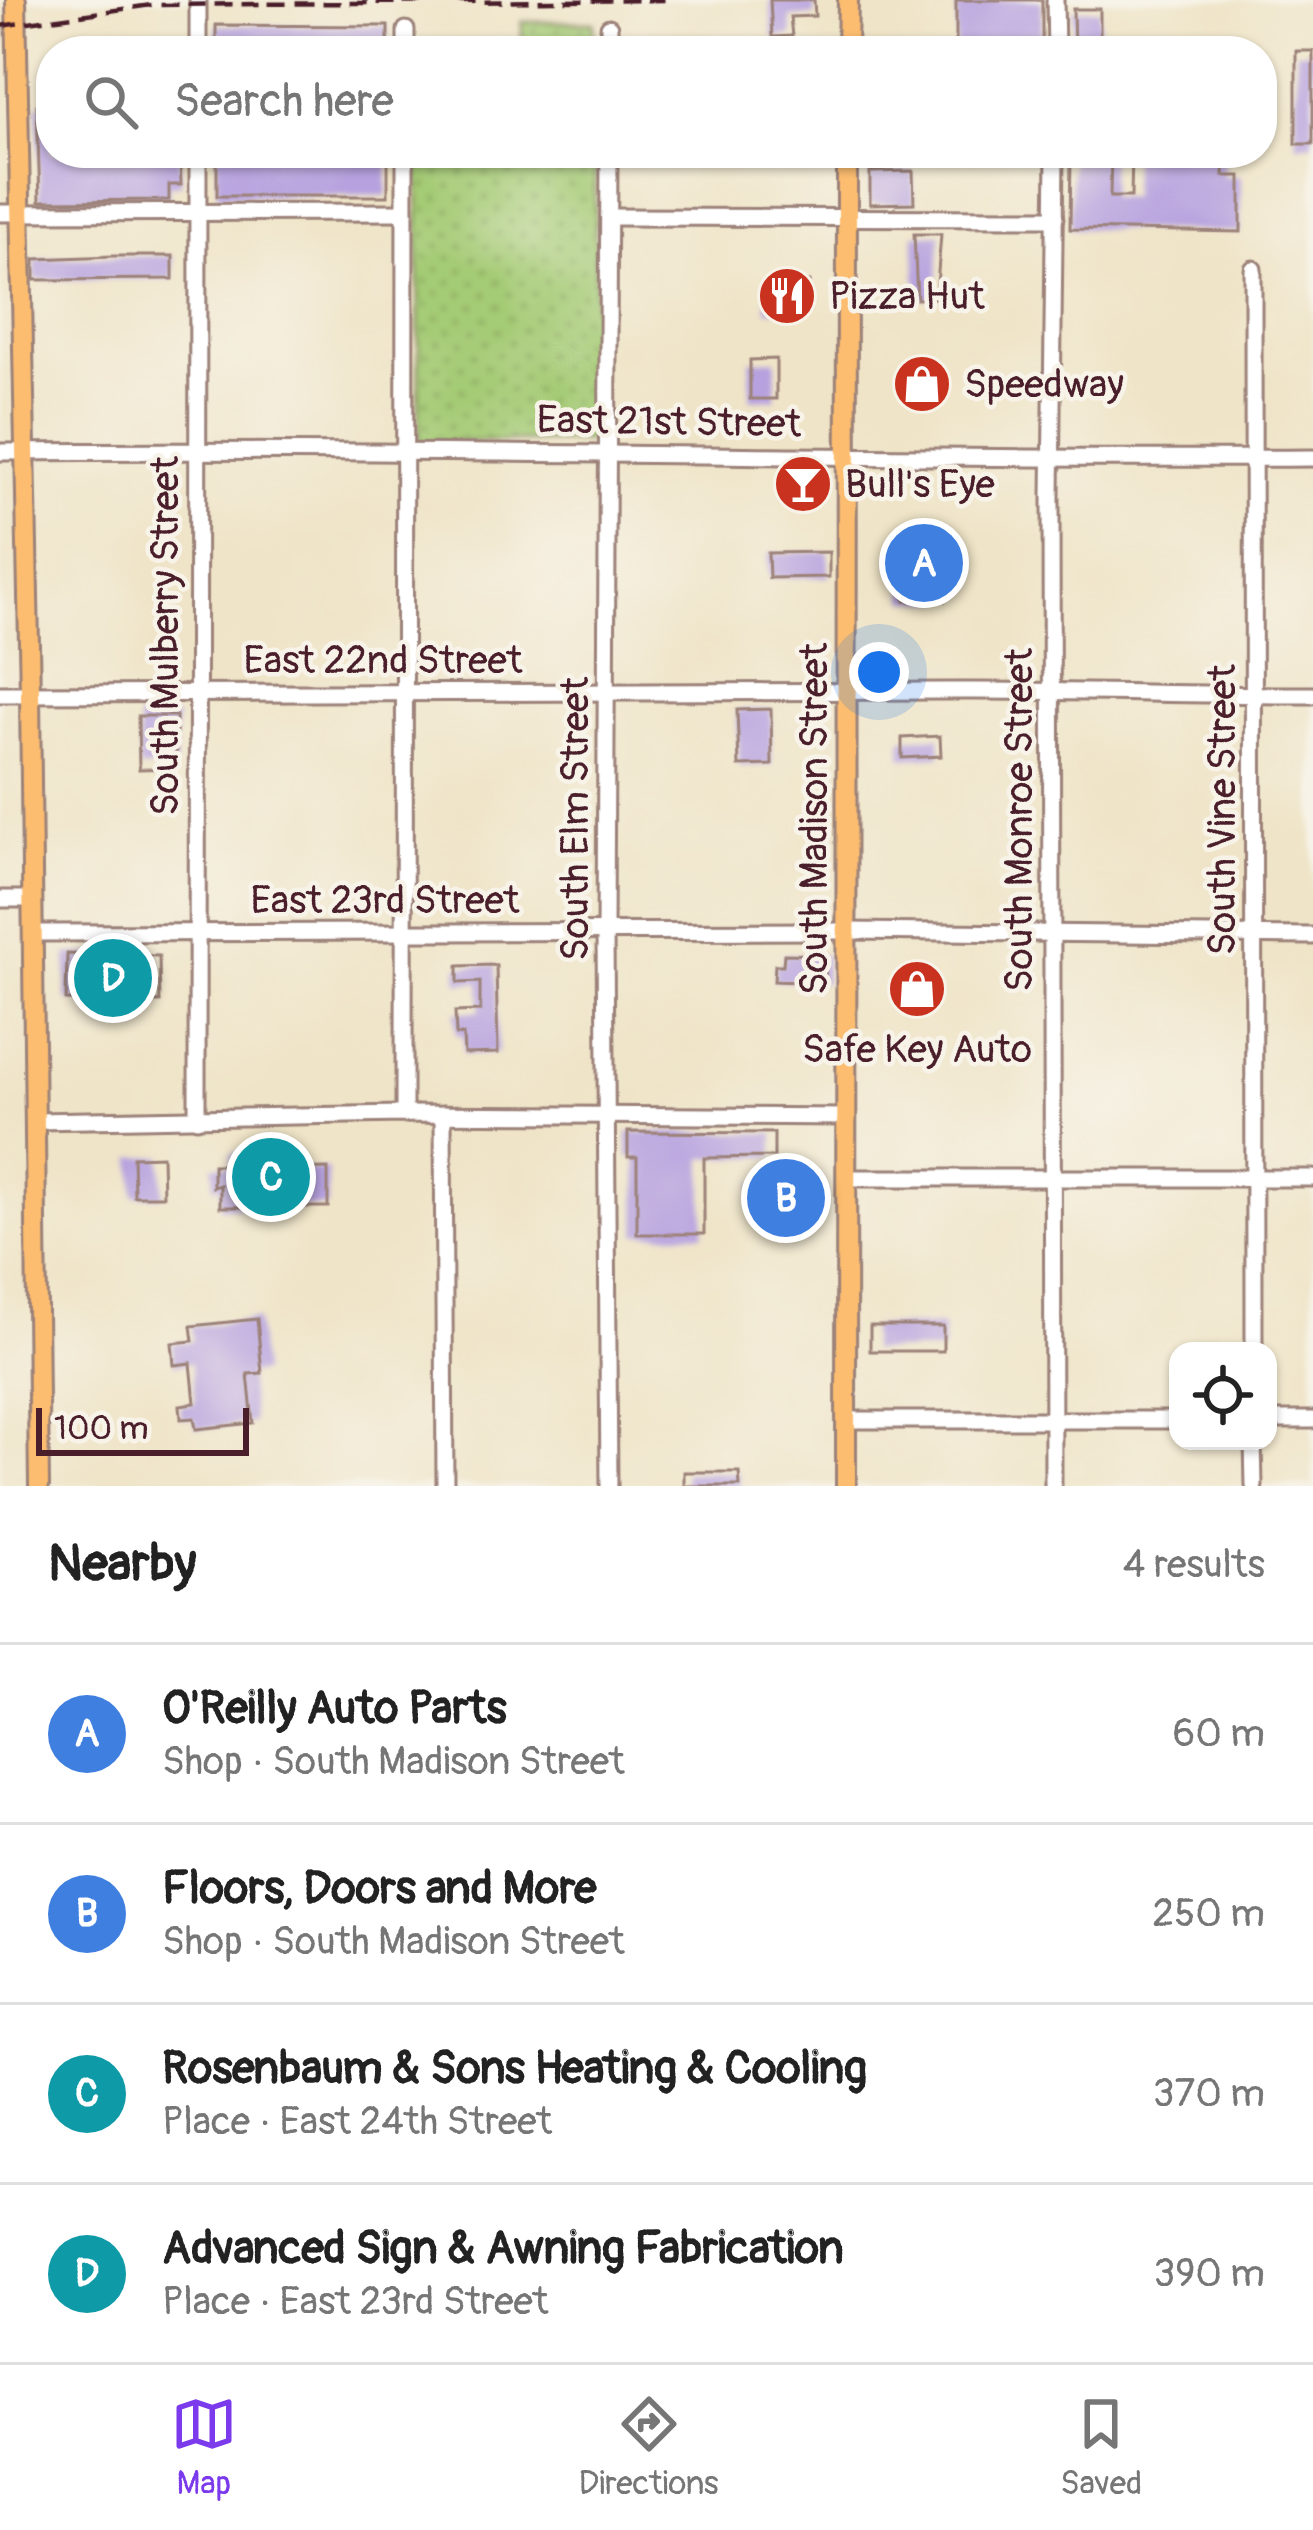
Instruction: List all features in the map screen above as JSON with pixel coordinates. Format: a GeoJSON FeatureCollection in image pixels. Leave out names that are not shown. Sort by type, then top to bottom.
{"type":"FeatureCollection","features":[{"type":"Feature","properties":{"kind":"main road"},"geometry":{"type":"LineString","coordinates":[[16,0],[10,213],[24,452],[30,694],[39,1486]]}},
{"type":"Feature","properties":{"kind":"main road"},"geometry":{"type":"LineString","coordinates":[[847,36],[848,0]]}},
{"type":"Feature","properties":{"kind":"main road","name":"South Madison Street"},"geometry":{"type":"LineString","coordinates":[[846,1486],[848,168]]}},
{"type":"Feature","properties":{"kind":"street"},"geometry":{"type":"LineString","coordinates":[[198,0],[198,36]]}},
{"type":"Feature","properties":{"kind":"street"},"geometry":{"type":"LineString","coordinates":[[1055,0],[1055,36]]}},
{"type":"Feature","properties":{"kind":"street"},"geometry":{"type":"LineString","coordinates":[[609,27],[609,36]]}},
{"type":"Feature","properties":{"kind":"street"},"geometry":{"type":"LineString","coordinates":[[406,30],[406,36]]}},
{"type":"Feature","properties":{"kind":"street","name":"South Mulberry Street"},"geometry":{"type":"LineString","coordinates":[[197,1119],[198,168]]}},
{"type":"Feature","properties":{"kind":"street"},"geometry":{"type":"LineString","coordinates":[[404,1114],[405,168]]}},
{"type":"Feature","properties":{"kind":"street","name":"South Elm Street"},"geometry":{"type":"LineString","coordinates":[[609,168],[605,932],[609,1486]]}},
{"type":"Feature","properties":{"kind":"street","name":"South Monroe Street"},"geometry":{"type":"LineString","coordinates":[[1053,1486],[1055,168]]}},
{"type":"Feature","properties":{"kind":"street"},"geometry":{"type":"LineString","coordinates":[[10,213],[405,212]]}},
{"type":"Feature","properties":{"kind":"street"},"geometry":{"type":"LineString","coordinates":[[609,217],[1055,218]]}},
{"type":"Feature","properties":{"kind":"street","name":"South Vine Street"},"geometry":{"type":"LineString","coordinates":[[1253,269],[1254,1342]]}},
{"type":"Feature","properties":{"kind":"street","name":"East 21st Street"},"geometry":{"type":"LineString","coordinates":[[0,452],[1313,458]]}},
{"type":"Feature","properties":{"kind":"street","name":"East 22nd Street"},"geometry":{"type":"LineString","coordinates":[[0,694],[1313,695]]}},
{"type":"Feature","properties":{"kind":"street"},"geometry":{"type":"LineString","coordinates":[[0,898],[32,899]]}},
{"type":"Feature","properties":{"kind":"street","name":"East 23rd Street"},"geometry":{"type":"LineString","coordinates":[[33,933],[847,931],[1313,936]]}},
{"type":"Feature","properties":{"kind":"street"},"geometry":{"type":"LineString","coordinates":[[36,1121],[404,1114],[848,1117]]}},
{"type":"Feature","properties":{"kind":"street"},"geometry":{"type":"LineString","coordinates":[[443,1114],[445,1486]]}},
{"type":"Feature","properties":{"kind":"street"},"geometry":{"type":"LineString","coordinates":[[847,1178],[1313,1178]]}},
{"type":"Feature","properties":{"kind":"street"},"geometry":{"type":"LineString","coordinates":[[846,1420],[1169,1420]]}},
{"type":"Feature","properties":{"kind":"street"},"geometry":{"type":"LineString","coordinates":[[1277,1420],[1313,1420]]}},
{"type":"Feature","properties":{"kind":"street"},"geometry":{"type":"LineString","coordinates":[[1253,1450],[1254,1486]]}},
{"type":"Feature","properties":{"kind":"green space"},"geometry":{"type":"Polygon","coordinates":[[[522,22],[594,22],[594,36],[522,36],[522,22]]]}},
{"type":"Feature","properties":{"kind":"green space"},"geometry":{"type":"Polygon","coordinates":[[[418,168],[595,168],[596,441],[419,442],[418,168]]]}},
{"type":"Feature","properties":{"kind":"building"},"geometry":{"type":"Polygon","coordinates":[[[770,0],[814,0],[815,16],[790,17],[792,36],[772,36],[770,0]]]}},
{"type":"Feature","properties":{"kind":"building"},"geometry":{"type":"Polygon","coordinates":[[[956,0],[1042,0],[1042,36],[956,36],[956,0]]]}},
{"type":"Feature","properties":{"kind":"building"},"geometry":{"type":"Polygon","coordinates":[[[1073,9],[1100,9],[1100,36],[1074,36],[1073,9]]]}},
{"type":"Feature","properties":{"kind":"building"},"geometry":{"type":"Polygon","coordinates":[[[216,25],[388,26],[388,36],[216,36],[216,25]]]}},
{"type":"Feature","properties":{"kind":"building"},"geometry":{"type":"Polygon","coordinates":[[[1296,51],[1313,51],[1313,144],[1296,144],[1296,51]]]}},
{"type":"Feature","properties":{"kind":"building"},"geometry":{"type":"Polygon","coordinates":[[[39,168],[180,168],[181,185],[169,185],[169,200],[40,201],[39,168]]]}},
{"type":"Feature","properties":{"kind":"building"},"geometry":{"type":"Polygon","coordinates":[[[217,168],[388,168],[388,196],[217,196],[217,168]]]}},
{"type":"Feature","properties":{"kind":"building"},"geometry":{"type":"Polygon","coordinates":[[[1071,168],[1111,168],[1110,197],[1131,197],[1132,168],[1224,168],[1224,176],[1241,176],[1241,232],[1070,229],[1071,168]]]}},
{"type":"Feature","properties":{"kind":"building"},"geometry":{"type":"Polygon","coordinates":[[[913,171],[914,203],[870,204],[870,172],[913,171]]]}},
{"type":"Feature","properties":{"kind":"building"},"geometry":{"type":"Polygon","coordinates":[[[914,234],[941,234],[936,298],[917,299],[914,234]]]}},
{"type":"Feature","properties":{"kind":"building"},"geometry":{"type":"Polygon","coordinates":[[[173,256],[173,279],[35,280],[35,259],[173,256]]]}},
{"type":"Feature","properties":{"kind":"building","name":"Pizza Hut"},"geometry":{"type":"Polygon","coordinates":[[[766,281],[809,282],[809,311],[766,310],[766,281]]]}},
{"type":"Feature","properties":{"kind":"building"},"geometry":{"type":"Polygon","coordinates":[[[776,359],[776,399],[750,399],[750,360],[776,359]]]}},
{"type":"Feature","properties":{"kind":"building","name":"Bull's Eye"},"geometry":{"type":"Polygon","coordinates":[[[784,471],[822,471],[822,497],[784,497],[784,471]]]}},
{"type":"Feature","properties":{"kind":"building"},"geometry":{"type":"Polygon","coordinates":[[[906,525],[944,525],[944,601],[905,601],[906,525]]]}},
{"type":"Feature","properties":{"kind":"building"},"geometry":{"type":"Polygon","coordinates":[[[829,552],[829,577],[769,578],[768,553],[829,552]]]}},
{"type":"Feature","properties":{"kind":"building"},"geometry":{"type":"Polygon","coordinates":[[[771,709],[772,765],[739,766],[737,710],[771,709]]]}},
{"type":"Feature","properties":{"kind":"building"},"geometry":{"type":"Polygon","coordinates":[[[138,716],[176,716],[176,768],[139,769],[138,716]]]}},
{"type":"Feature","properties":{"kind":"building"},"geometry":{"type":"Polygon","coordinates":[[[940,736],[941,756],[902,758],[902,738],[940,736]]]}},
{"type":"Feature","properties":{"kind":"building"},"geometry":{"type":"Polygon","coordinates":[[[67,954],[159,956],[160,1002],[66,1000],[67,954]]]}},
{"type":"Feature","properties":{"kind":"building"},"geometry":{"type":"Polygon","coordinates":[[[784,954],[826,955],[825,983],[774,981],[775,965],[783,965],[784,954]]]}},
{"type":"Feature","properties":{"kind":"building"},"geometry":{"type":"Polygon","coordinates":[[[496,965],[498,1053],[464,1054],[463,1035],[456,1035],[455,1012],[480,1011],[480,982],[458,983],[458,966],[496,965]]]}},
{"type":"Feature","properties":{"kind":"building"},"geometry":{"type":"Polygon","coordinates":[[[628,1132],[774,1133],[774,1157],[704,1158],[704,1234],[637,1234],[637,1157],[628,1157],[628,1132]]]}},
{"type":"Feature","properties":{"kind":"building"},"geometry":{"type":"Polygon","coordinates":[[[266,1152],[266,1170],[328,1169],[328,1207],[220,1207],[220,1185],[213,1187],[213,1165],[231,1165],[231,1153],[266,1152]]]}},
{"type":"Feature","properties":{"kind":"building"},"geometry":{"type":"Polygon","coordinates":[[[162,1156],[163,1196],[134,1196],[133,1157],[162,1156]]]}},
{"type":"Feature","properties":{"kind":"building"},"geometry":{"type":"Polygon","coordinates":[[[752,1183],[819,1183],[819,1213],[752,1212],[752,1183]]]}},
{"type":"Feature","properties":{"kind":"building"},"geometry":{"type":"Polygon","coordinates":[[[257,1319],[262,1373],[248,1374],[253,1423],[196,1429],[194,1418],[181,1419],[180,1405],[195,1403],[191,1363],[174,1365],[172,1343],[193,1341],[191,1326],[257,1319]]]}},
{"type":"Feature","properties":{"kind":"building"},"geometry":{"type":"Polygon","coordinates":[[[870,1326],[943,1326],[943,1351],[870,1351],[870,1326]]]}},
{"type":"Feature","properties":{"kind":"building"},"geometry":{"type":"Polygon","coordinates":[[[684,1472],[739,1472],[740,1486],[684,1486],[684,1472]]]}},
{"type":"Feature","properties":{"kind":"railway"},"geometry":{"type":"LineString","coordinates":[[0,26],[152,5],[667,0]]}},
{"type":"Feature","properties":{"kind":"place","name":"Pizza Hut"},"geometry":{"type":"Point","coordinates":[787,296]}},
{"type":"Feature","properties":{"kind":"place","name":"Speedway"},"geometry":{"type":"Point","coordinates":[922,384]}},
{"type":"Feature","properties":{"kind":"place","name":"Bull's Eye"},"geometry":{"type":"Point","coordinates":[803,484]}},
{"type":"Feature","properties":{"kind":"place","name":"O'Reilly Auto Parts"},"geometry":{"type":"Point","coordinates":[924,563]}},
{"type":"Feature","properties":{"kind":"place","name":"Advanced Sign & Awning Fabrication"},"geometry":{"type":"Point","coordinates":[113,978]}},
{"type":"Feature","properties":{"kind":"place","name":"Safe Key Auto"},"geometry":{"type":"Point","coordinates":[917,989]}},
{"type":"Feature","properties":{"kind":"place","name":"Rosenbaum & Sons Heating & Cooling"},"geometry":{"type":"Point","coordinates":[271,1177]}},
{"type":"Feature","properties":{"kind":"place","name":"Floors, Doors and More"},"geometry":{"type":"Point","coordinates":[786,1198]}}]}
